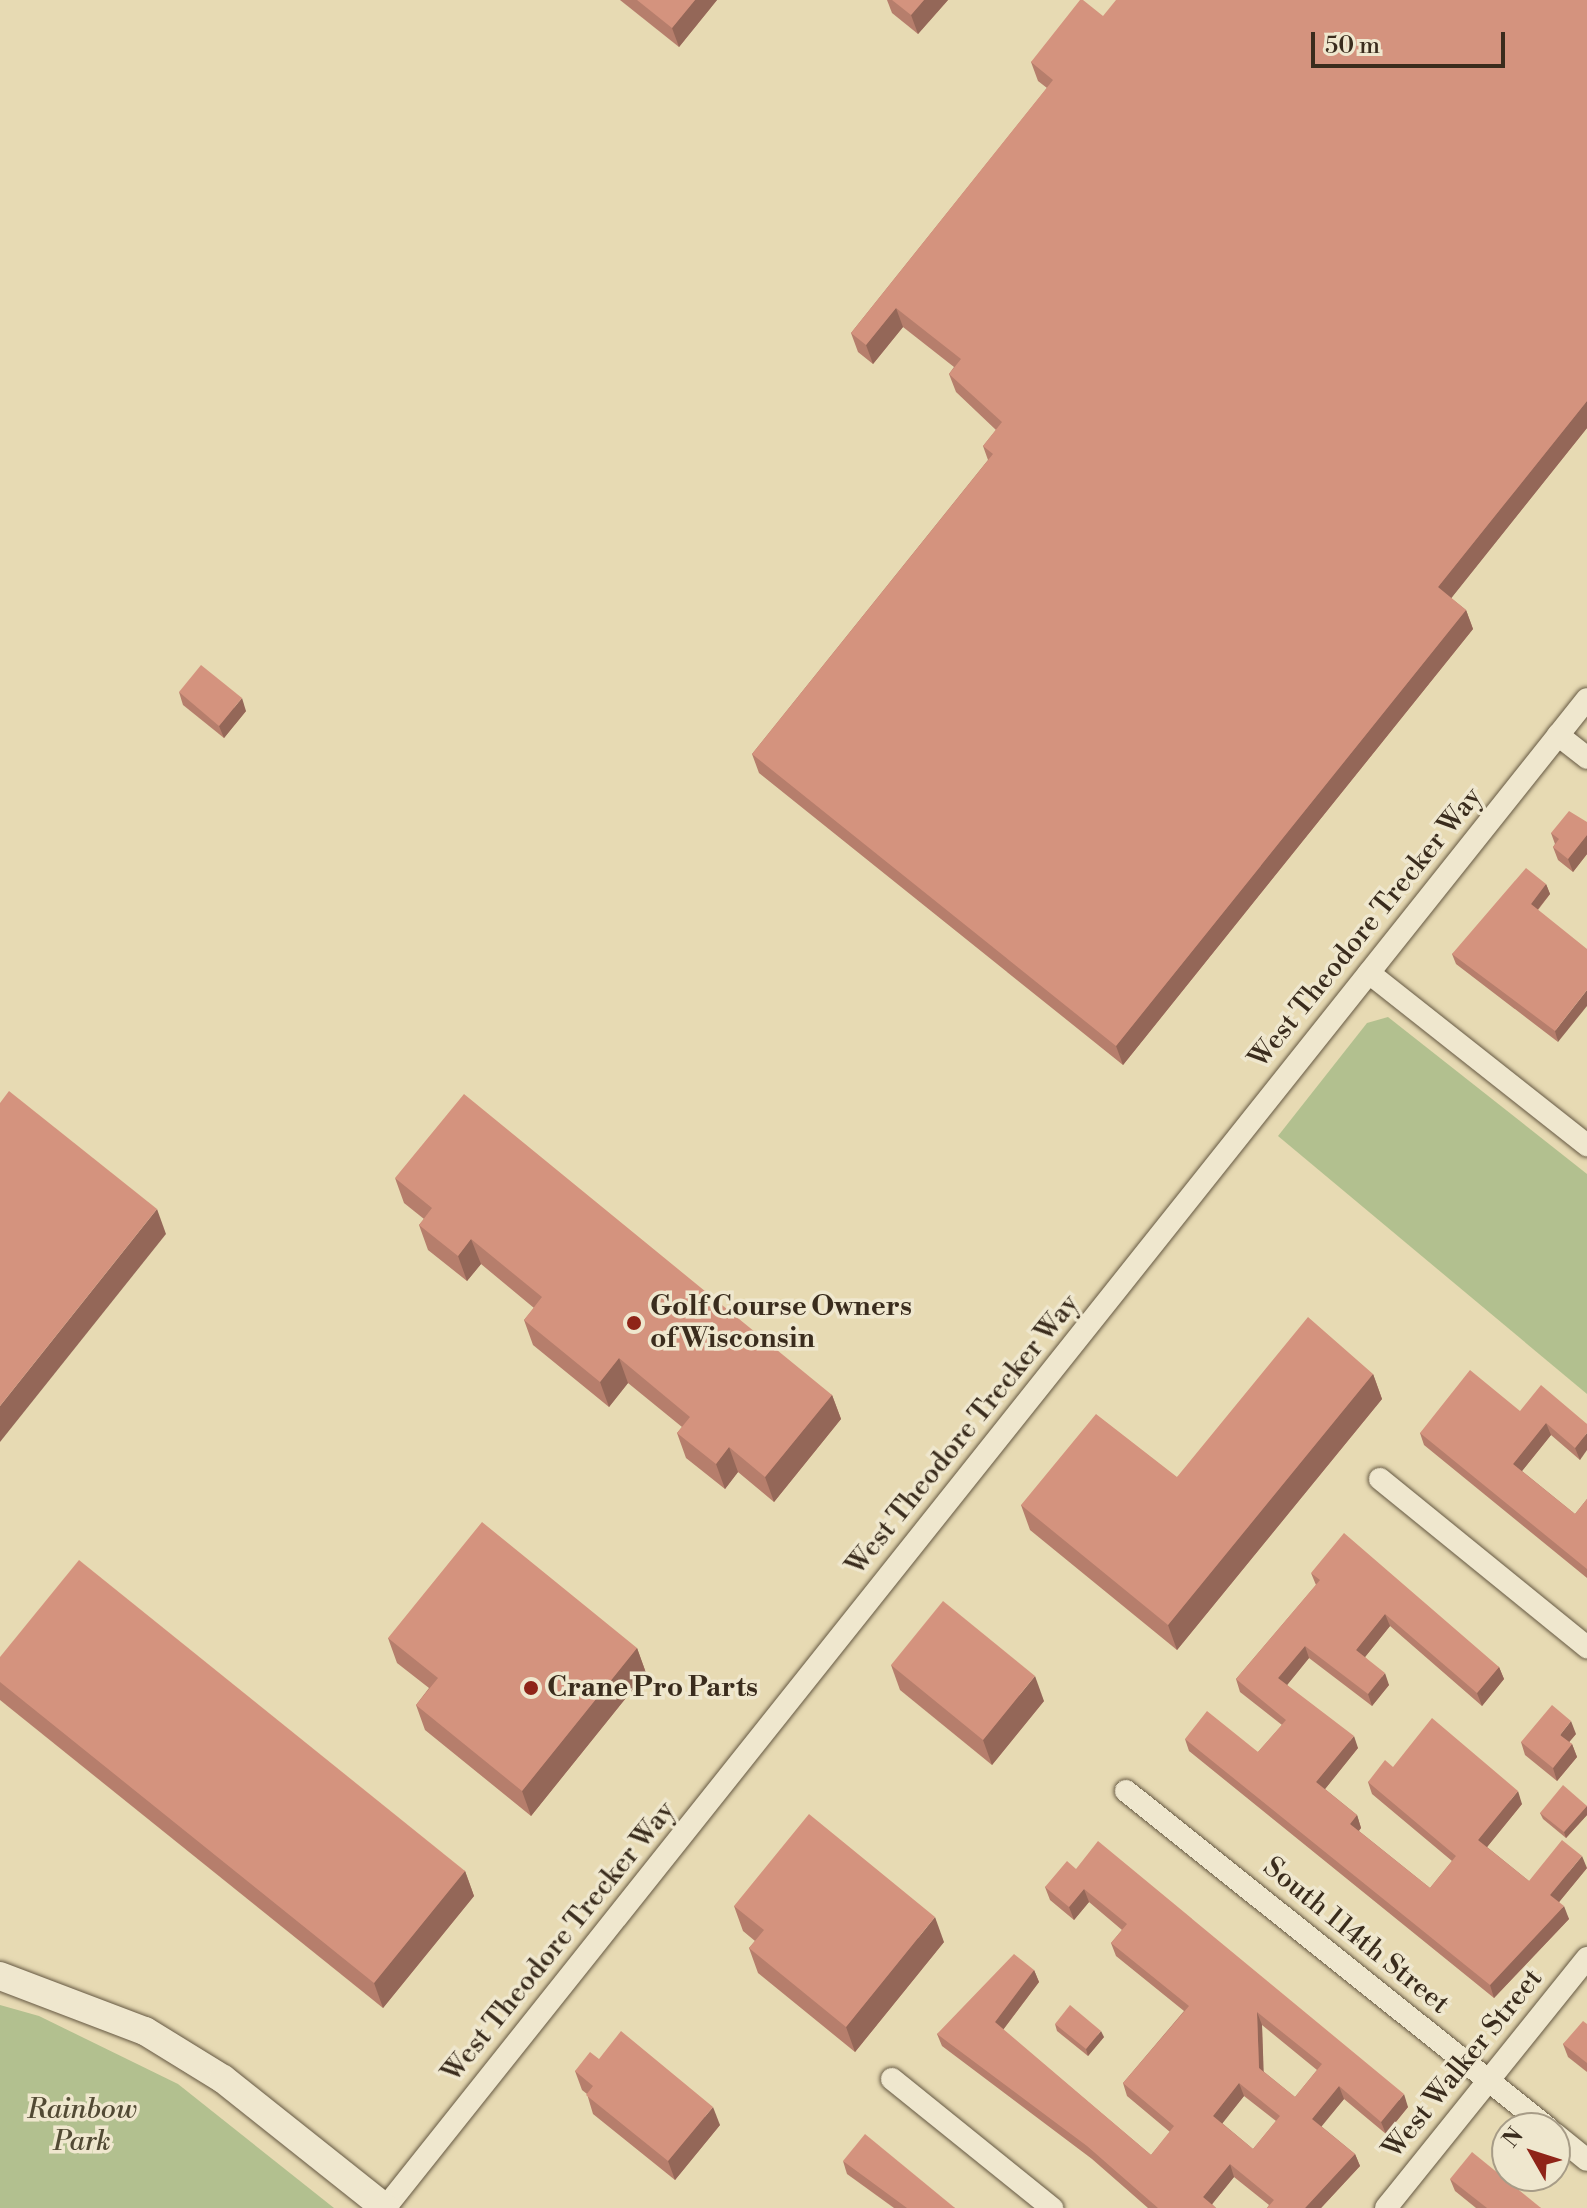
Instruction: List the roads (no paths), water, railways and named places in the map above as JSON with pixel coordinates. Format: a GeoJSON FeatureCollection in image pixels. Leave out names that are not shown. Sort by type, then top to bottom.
{"type":"FeatureCollection","features":[{"type":"Feature","properties":{"kind":"street","name":"West Theodore Trecker Way"},"geometry":{"type":"LineString","coordinates":[[385,2208],[1587,699]]}},
{"type":"Feature","properties":{"kind":"street"},"geometry":{"type":"LineString","coordinates":[[1558,735],[1587,758]]}},
{"type":"Feature","properties":{"kind":"street"},"geometry":{"type":"LineString","coordinates":[[1369,973],[1587,1145]]}},
{"type":"Feature","properties":{"kind":"street"},"geometry":{"type":"LineString","coordinates":[[1380,1479],[1587,1647]]}},
{"type":"Feature","properties":{"kind":"street","name":"South 114th Street"},"geometry":{"type":"LineString","coordinates":[[1126,1791],[1528,2112]]}},
{"type":"Feature","properties":{"kind":"street","name":"West Walker Street"},"geometry":{"type":"LineString","coordinates":[[1386,2208],[1587,1958]]}},
{"type":"Feature","properties":{"kind":"street"},"geometry":{"type":"LineString","coordinates":[[0,1976],[145,2031],[223,2079],[385,2208]]}},
{"type":"Feature","properties":{"kind":"street"},"geometry":{"type":"LineString","coordinates":[[892,2079],[1052,2208]]}},
{"type":"Feature","properties":{"kind":"street"},"geometry":{"type":"LineString","coordinates":[[1571,2147],[1587,2160]]}},
{"type":"Feature","properties":{"kind":"place","name":"Golf Course Owners of Wisconsin"},"geometry":{"type":"Point","coordinates":[634,1323]}},
{"type":"Feature","properties":{"kind":"place","name":"Crane Pro Parts"},"geometry":{"type":"Point","coordinates":[531,1688]}},
{"type":"Feature","properties":{"kind":"park label","name":"Rainbow Park"},"geometry":{"type":"Point","coordinates":[82,2126]}}]}
